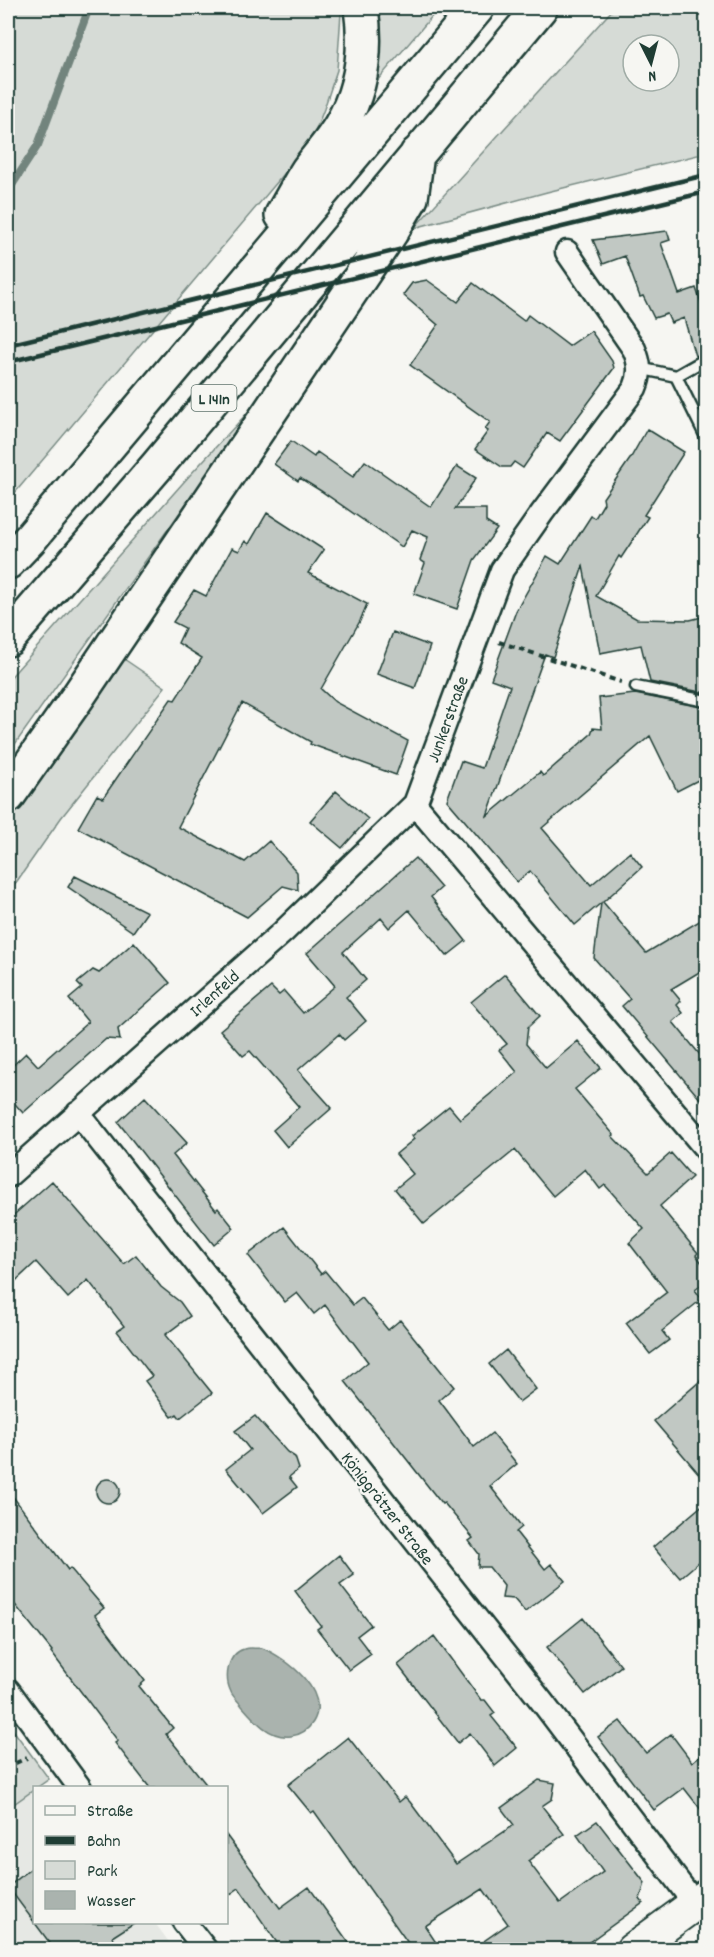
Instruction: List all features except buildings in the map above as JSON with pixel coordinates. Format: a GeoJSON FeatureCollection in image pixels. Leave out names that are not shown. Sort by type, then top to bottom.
{"type":"FeatureCollection","features":[{"type":"Feature","properties":{"kind":"highway"},"geometry":{"type":"LineString","coordinates":[[265,260],[283,214],[307,172],[341,126],[350,108],[362,70],[364,48],[361,8]]}},
{"type":"Feature","properties":{"kind":"highway","name":"L 141n"},"geometry":{"type":"LineString","coordinates":[[8,562],[102,455],[477,8]]}},
{"type":"Feature","properties":{"kind":"highway","name":"L 141n"},"geometry":{"type":"LineString","coordinates":[[8,639],[157,466],[540,8]]}},
{"type":"Feature","properties":{"kind":"highway"},"geometry":{"type":"LineString","coordinates":[[8,796],[77,698],[392,232],[411,198],[417,154]]}},
{"type":"Feature","properties":{"kind":"main road"},"geometry":{"type":"LineString","coordinates":[[632,1950],[701,1900]]}},
{"type":"Feature","properties":{"kind":"street"},"geometry":{"type":"LineString","coordinates":[[567,252],[634,349],[639,368]]}},
{"type":"Feature","properties":{"kind":"street","name":"Junkerstraße"},"geometry":{"type":"LineString","coordinates":[[415,804],[502,570],[635,388],[639,378],[639,368]]}},
{"type":"Feature","properties":{"kind":"street"},"geometry":{"type":"LineString","coordinates":[[415,804],[706,1149]]}},
{"type":"Feature","properties":{"kind":"street","name":"Irlenfeld"},"geometry":{"type":"LineString","coordinates":[[8,1176],[283,932],[415,804]]}},
{"type":"Feature","properties":{"kind":"street","name":"Königgrätzer Straße"},"geometry":{"type":"LineString","coordinates":[[78,1113],[362,1475],[701,1900]]}},
{"type":"Feature","properties":{"kind":"street"},"geometry":{"type":"LineString","coordinates":[[8,1690],[79,1786]]}},
{"type":"Feature","properties":{"kind":"street"},"geometry":{"type":"LineString","coordinates":[[185,1924],[206,1950]]}},
{"type":"Feature","properties":{"kind":"lane"},"geometry":{"type":"LineString","coordinates":[[639,368],[676,376],[706,359]]}},
{"type":"Feature","properties":{"kind":"lane"},"geometry":{"type":"LineString","coordinates":[[676,376],[706,437]]}},
{"type":"Feature","properties":{"kind":"lane"},"geometry":{"type":"LineString","coordinates":[[695,411],[706,415]]}},
{"type":"Feature","properties":{"kind":"lane"},"geometry":{"type":"LineString","coordinates":[[636,687],[706,701]]}},
{"type":"Feature","properties":{"kind":"path"},"geometry":{"type":"LineString","coordinates":[[478,636],[636,687]]}},
{"type":"Feature","properties":{"kind":"shaded area"},"geometry":{"type":"Polygon","coordinates":[[[33,1790],[33,1924],[156,1924],[174,1949],[8,1949],[8,1808],[33,1790]]]}},
{"type":"Feature","properties":{"kind":"green space"},"geometry":{"type":"Polygon","coordinates":[[[8,8],[339,8],[341,13],[337,70],[311,142],[8,501],[8,8]]]}},
{"type":"Feature","properties":{"kind":"green space"},"geometry":{"type":"Polygon","coordinates":[[[373,8],[439,8],[371,88],[373,8]]]}},
{"type":"Feature","properties":{"kind":"green space"},"geometry":{"type":"Polygon","coordinates":[[[614,8],[706,8],[706,153],[414,228],[614,8]]]}},
{"type":"Feature","properties":{"kind":"green space"},"geometry":{"type":"Polygon","coordinates":[[[262,397],[8,754],[8,680],[262,397]]]}},
{"type":"Feature","properties":{"kind":"green space"},"geometry":{"type":"Polygon","coordinates":[[[121,657],[165,687],[61,818],[8,894],[8,818],[121,657]]]}},
{"type":"Feature","properties":{"kind":"green space"},"geometry":{"type":"Polygon","coordinates":[[[8,1723],[49,1779],[39,1786],[33,1786],[33,1790],[8,1808],[8,1723]]]}},
{"type":"Feature","properties":{"kind":"water"},"geometry":{"type":"Polygon","coordinates":[[[246,1648],[262,1648],[294,1668],[311,1688],[316,1699],[317,1711],[311,1725],[301,1733],[283,1736],[269,1732],[252,1717],[231,1692],[228,1667],[234,1656],[246,1648]]]}},
{"type":"Feature","properties":{"kind":"waterway"},"geometry":{"type":"LineString","coordinates":[[8,188],[38,145],[89,8]]}},
{"type":"Feature","properties":{"kind":"railway"},"geometry":{"type":"LineString","coordinates":[[8,345],[706,175]]}},
{"type":"Feature","properties":{"kind":"railway"},"geometry":{"type":"LineString","coordinates":[[8,362],[706,192]]}}]}
